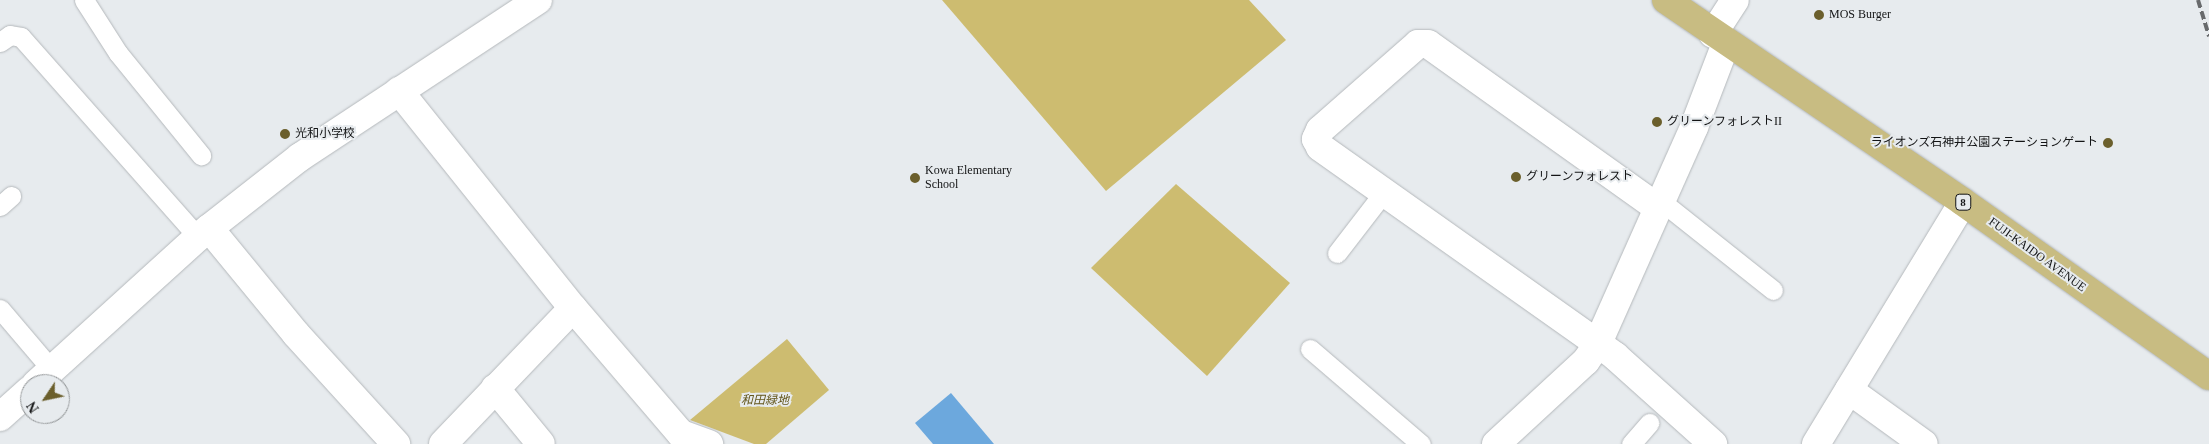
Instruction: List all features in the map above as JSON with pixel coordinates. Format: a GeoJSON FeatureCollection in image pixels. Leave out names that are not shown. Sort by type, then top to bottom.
{"type":"FeatureCollection","features":[{"type":"Feature","properties":{"kind":"main road","name":"FUJI-KAIDO AVENUE"},"geometry":{"type":"LineString","coordinates":[[1666,0],[1719,38],[1963,202],[2209,376]]}},
{"type":"Feature","properties":{"kind":"street"},"geometry":{"type":"LineString","coordinates":[[1496,444],[1586,361],[1598,343],[1694,128],[1719,38],[1734,0]]}},
{"type":"Feature","properties":{"kind":"street"},"geometry":{"type":"LineString","coordinates":[[47,374],[203,233],[300,157],[399,91],[522,4]]}},
{"type":"Feature","properties":{"kind":"street"},"geometry":{"type":"LineString","coordinates":[[1659,204],[1428,44],[1418,44],[1320,130],[1316,139],[1320,147],[1598,343],[1658,413],[1713,444]]}},
{"type":"Feature","properties":{"kind":"street"},"geometry":{"type":"LineString","coordinates":[[399,91],[573,308],[681,434],[709,444]]}},
{"type":"Feature","properties":{"kind":"street"},"geometry":{"type":"LineString","coordinates":[[1816,444],[1963,202]]}},
{"type":"Feature","properties":{"kind":"street"},"geometry":{"type":"LineString","coordinates":[[203,233],[396,444]]}},
{"type":"Feature","properties":{"kind":"street"},"geometry":{"type":"LineString","coordinates":[[443,444],[573,308]]}},
{"type":"Feature","properties":{"kind":"street"},"geometry":{"type":"LineString","coordinates":[[495,388],[541,444]]}},
{"type":"Feature","properties":{"kind":"street"},"geometry":{"type":"LineString","coordinates":[[1849,390],[1924,444]]}},
{"type":"Feature","properties":{"kind":"street"},"geometry":{"type":"LineString","coordinates":[[0,417],[20,399]]}},
{"type":"Feature","properties":{"kind":"lane"},"geometry":{"type":"LineString","coordinates":[[84,0],[118,53],[201,155]]}},
{"type":"Feature","properties":{"kind":"lane"},"geometry":{"type":"LineString","coordinates":[[0,42],[10,35],[21,37],[203,233]]}},
{"type":"Feature","properties":{"kind":"lane"},"geometry":{"type":"LineString","coordinates":[[1337,253],[1384,192]]}},
{"type":"Feature","properties":{"kind":"lane"},"geometry":{"type":"LineString","coordinates":[[1659,204],[1773,290]]}},
{"type":"Feature","properties":{"kind":"lane"},"geometry":{"type":"LineString","coordinates":[[0,309],[42,374]]}},
{"type":"Feature","properties":{"kind":"lane"},"geometry":{"type":"LineString","coordinates":[[1310,349],[1421,444]]}},
{"type":"Feature","properties":{"kind":"lane"},"geometry":{"type":"LineString","coordinates":[[1631,444],[1658,413]]}},
{"type":"Feature","properties":{"kind":"green space"},"geometry":{"type":"Polygon","coordinates":[[[942,0],[1249,0],[1286,40],[1106,191],[942,0]]]}},
{"type":"Feature","properties":{"kind":"green space"},"geometry":{"type":"Polygon","coordinates":[[[1176,184],[1290,283],[1207,376],[1091,268],[1176,184]]]}},
{"type":"Feature","properties":{"kind":"green space","name":"和田緑地"},"geometry":{"type":"Polygon","coordinates":[[[787,339],[829,390],[766,444],[754,444],[690,420],[787,339]]]}},
{"type":"Feature","properties":{"kind":"water"},"geometry":{"type":"Polygon","coordinates":[[[951,393],[994,444],[933,444],[915,423],[951,393]]]}},
{"type":"Feature","properties":{"kind":"railway"},"geometry":{"type":"LineString","coordinates":[[2198,0],[2209,36]]}},
{"type":"Feature","properties":{"kind":"place","name":"MOS Burger"},"geometry":{"type":"Point","coordinates":[1819,15]}},
{"type":"Feature","properties":{"kind":"place","name":"グリーンフォレストII"},"geometry":{"type":"Point","coordinates":[1657,122]}},
{"type":"Feature","properties":{"kind":"place","name":"光和小学校"},"geometry":{"type":"Point","coordinates":[285,134]}},
{"type":"Feature","properties":{"kind":"place","name":"ライオンズ石神井公園ステーションゲート"},"geometry":{"type":"Point","coordinates":[2108,143]}},
{"type":"Feature","properties":{"kind":"place","name":"グリーンフォレスト"},"geometry":{"type":"Point","coordinates":[1516,177]}},
{"type":"Feature","properties":{"kind":"place","name":"Kowa Elementary School"},"geometry":{"type":"Point","coordinates":[915,178]}}]}
